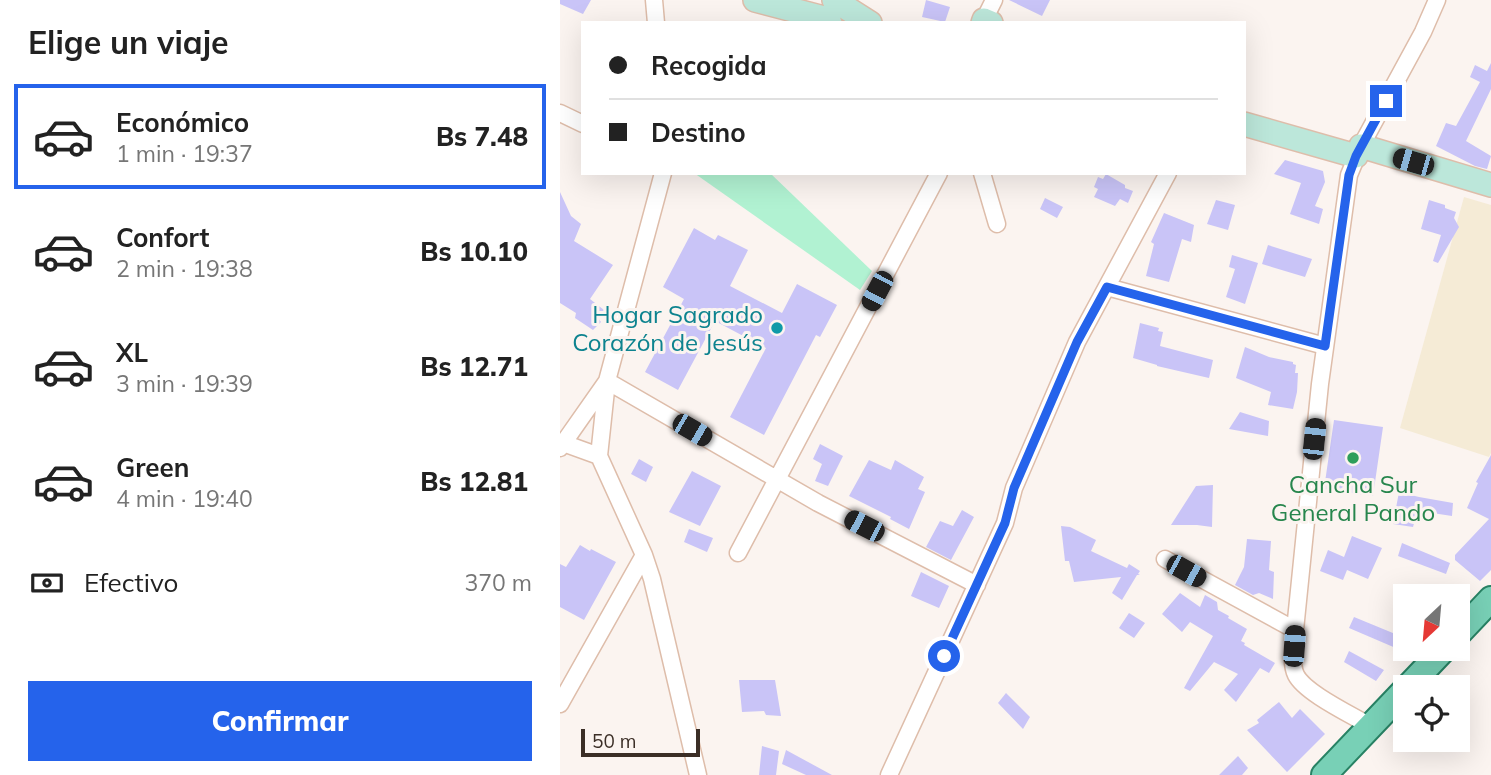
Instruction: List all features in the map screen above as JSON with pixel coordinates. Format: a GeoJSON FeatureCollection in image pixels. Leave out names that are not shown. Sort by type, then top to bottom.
{"type":"FeatureCollection","features":[{"type":"Feature","properties":{"kind":"main road"},"geometry":{"type":"LineString","coordinates":[[1470,621],[1491,599]]}},
{"type":"Feature","properties":{"kind":"main road"},"geometry":{"type":"LineString","coordinates":[[1419,675],[1432,662]]}},
{"type":"Feature","properties":{"kind":"main road"},"geometry":{"type":"LineString","coordinates":[[1324,775],[1393,702]]}},
{"type":"Feature","properties":{"kind":"street"},"geometry":{"type":"LineString","coordinates":[[654,0],[656,21]]}},
{"type":"Feature","properties":{"kind":"street"},"geometry":{"type":"LineString","coordinates":[[755,0],[829,10],[864,21]]}},
{"type":"Feature","properties":{"kind":"street"},"geometry":{"type":"LineString","coordinates":[[1370,726],[1309,690],[1296,675],[1293,662],[1295,631],[1325,346],[1349,175],[1437,0]]}},
{"type":"Feature","properties":{"kind":"street"},"geometry":{"type":"LineString","coordinates":[[560,113],[581,123]]}},
{"type":"Feature","properties":{"kind":"street"},"geometry":{"type":"LineString","coordinates":[[1246,124],[1491,185]]}},
{"type":"Feature","properties":{"kind":"street"},"geometry":{"type":"LineString","coordinates":[[662,175],[607,381],[599,456],[644,555],[652,579],[698,775]]}},
{"type":"Feature","properties":{"kind":"street"},"geometry":{"type":"LineString","coordinates":[[738,553],[938,175]]}},
{"type":"Feature","properties":{"kind":"street"},"geometry":{"type":"LineString","coordinates":[[983,175],[997,224]]}},
{"type":"Feature","properties":{"kind":"street"},"geometry":{"type":"LineString","coordinates":[[890,775],[1005,523],[1014,488],[1077,342],[1167,175]]}},
{"type":"Feature","properties":{"kind":"street"},"geometry":{"type":"LineString","coordinates":[[1107,287],[1325,346]]}},
{"type":"Feature","properties":{"kind":"street"},"geometry":{"type":"LineString","coordinates":[[599,456],[561,446],[607,381]]}},
{"type":"Feature","properties":{"kind":"street"},"geometry":{"type":"LineString","coordinates":[[607,381],[818,503],[977,585]]}},
{"type":"Feature","properties":{"kind":"street"},"geometry":{"type":"LineString","coordinates":[[560,704],[644,555]]}},
{"type":"Feature","properties":{"kind":"street"},"geometry":{"type":"LineString","coordinates":[[1165,559],[1295,631]]}},
{"type":"Feature","properties":{"kind":"shaded area"},"geometry":{"type":"Polygon","coordinates":[[[1464,197],[1491,205],[1489,457],[1400,428],[1464,197]]]}},
{"type":"Feature","properties":{"kind":"green space"},"geometry":{"type":"Polygon","coordinates":[[[697,175],[772,175],[872,271],[860,290],[697,175]]]}},
{"type":"Feature","properties":{"kind":"building"},"geometry":{"type":"Polygon","coordinates":[[[560,0],[591,0],[583,14],[560,4],[560,0]]]}},
{"type":"Feature","properties":{"kind":"building"},"geometry":{"type":"Polygon","coordinates":[[[926,0],[950,7],[945,21],[922,17],[926,0]]]}},
{"type":"Feature","properties":{"kind":"building"},"geometry":{"type":"Polygon","coordinates":[[[1009,0],[1050,0],[1042,16],[1009,0]]]}},
{"type":"Feature","properties":{"kind":"building"},"geometry":{"type":"Polygon","coordinates":[[[1491,63],[1491,89],[1466,141],[1491,156],[1487,169],[1475,166],[1436,146],[1446,123],[1456,126],[1480,82],[1470,77],[1475,65],[1487,71],[1491,63]]]}},
{"type":"Feature","properties":{"kind":"building"},"geometry":{"type":"Polygon","coordinates":[[[1285,160],[1323,171],[1325,182],[1315,206],[1323,209],[1319,224],[1290,214],[1301,183],[1274,174],[1285,160]]]}},
{"type":"Feature","properties":{"kind":"building"},"geometry":{"type":"Polygon","coordinates":[[[1108,175],[1133,191],[1128,203],[1120,199],[1115,206],[1094,197],[1098,189],[1094,187],[1098,177],[1103,179],[1108,175]]]}},
{"type":"Feature","properties":{"kind":"building"},"geometry":{"type":"Polygon","coordinates":[[[560,192],[571,216],[581,224],[574,241],[613,265],[590,299],[604,310],[598,318],[601,322],[593,330],[575,318],[576,313],[560,303],[560,192]]]}},
{"type":"Feature","properties":{"kind":"building"},"geometry":{"type":"Polygon","coordinates":[[[1045,198],[1063,207],[1057,218],[1040,209],[1045,198]]]}},
{"type":"Feature","properties":{"kind":"building"},"geometry":{"type":"Polygon","coordinates":[[[1216,200],[1235,205],[1228,230],[1207,224],[1216,200]]]}},
{"type":"Feature","properties":{"kind":"building"},"geometry":{"type":"Polygon","coordinates":[[[1429,200],[1456,212],[1454,218],[1459,227],[1438,263],[1433,261],[1441,235],[1421,229],[1429,200]]]}},
{"type":"Feature","properties":{"kind":"building"},"geometry":{"type":"Polygon","coordinates":[[[1164,213],[1194,225],[1191,242],[1182,239],[1169,282],[1146,276],[1154,244],[1151,242],[1164,213]]]}},
{"type":"Feature","properties":{"kind":"building","name":"Hogar Sagrado Corazón de Jesús"},"geometry":{"type":"Polygon","coordinates":[[[694,228],[715,240],[718,235],[748,250],[730,286],[782,313],[797,284],[837,305],[820,337],[816,335],[764,435],[730,417],[766,348],[715,321],[678,390],[645,372],[684,299],[663,287],[694,228]]]}},
{"type":"Feature","properties":{"kind":"building"},"geometry":{"type":"Polygon","coordinates":[[[1268,245],[1312,259],[1305,277],[1262,264],[1268,245]]]}},
{"type":"Feature","properties":{"kind":"building"},"geometry":{"type":"Polygon","coordinates":[[[1232,255],[1258,263],[1245,304],[1226,297],[1235,269],[1229,267],[1232,255]]]}},
{"type":"Feature","properties":{"kind":"building"},"geometry":{"type":"Polygon","coordinates":[[[1140,323],[1159,328],[1158,331],[1163,332],[1160,346],[1213,360],[1209,378],[1133,358],[1140,323]]]}},
{"type":"Feature","properties":{"kind":"building"},"geometry":{"type":"Polygon","coordinates":[[[1245,347],[1296,365],[1297,392],[1293,409],[1268,405],[1271,392],[1236,378],[1245,347]]]}},
{"type":"Feature","properties":{"kind":"building"},"geometry":{"type":"Polygon","coordinates":[[[1240,412],[1269,421],[1268,436],[1229,429],[1240,412]]]}},
{"type":"Feature","properties":{"kind":"building","name":"Cancha Sur General Pando"},"geometry":{"type":"Polygon","coordinates":[[[1334,420],[1383,427],[1373,496],[1324,489],[1334,420]]]}},
{"type":"Feature","properties":{"kind":"building"},"geometry":{"type":"Polygon","coordinates":[[[820,444],[843,456],[828,486],[815,481],[822,464],[813,459],[820,444]]]}},
{"type":"Feature","properties":{"kind":"building"},"geometry":{"type":"Polygon","coordinates":[[[1491,455],[1491,570],[1480,581],[1455,560],[1455,555],[1489,519],[1467,508],[1478,483],[1476,482],[1491,455]]]}},
{"type":"Feature","properties":{"kind":"building"},"geometry":{"type":"Polygon","coordinates":[[[639,459],[653,467],[646,482],[631,474],[639,459]]]}},
{"type":"Feature","properties":{"kind":"building"},"geometry":{"type":"Polygon","coordinates":[[[869,460],[891,470],[895,460],[924,477],[918,489],[925,492],[909,529],[849,496],[869,460]]]}},
{"type":"Feature","properties":{"kind":"building"},"geometry":{"type":"Polygon","coordinates":[[[692,471],[721,486],[700,526],[669,512],[692,471]]]}},
{"type":"Feature","properties":{"kind":"building"},"geometry":{"type":"Polygon","coordinates":[[[1213,485],[1212,527],[1171,525],[1196,486],[1213,485]]]}},
{"type":"Feature","properties":{"kind":"building"},"geometry":{"type":"Polygon","coordinates":[[[1399,492],[1453,503],[1452,516],[1419,511],[1418,520],[1415,520],[1413,527],[1393,524],[1399,492]]]}},
{"type":"Feature","properties":{"kind":"building"},"geometry":{"type":"Polygon","coordinates":[[[962,510],[974,517],[951,560],[926,547],[940,521],[953,526],[962,510]]]}},
{"type":"Feature","properties":{"kind":"building"},"geometry":{"type":"Polygon","coordinates":[[[1061,526],[1070,527],[1096,540],[1091,551],[1127,568],[1129,564],[1140,571],[1140,575],[1137,575],[1122,600],[1112,593],[1121,577],[1074,582],[1069,561],[1065,561],[1061,526]]]}},
{"type":"Feature","properties":{"kind":"building"},"geometry":{"type":"Polygon","coordinates":[[[689,529],[713,538],[707,552],[684,542],[689,529]]]}},
{"type":"Feature","properties":{"kind":"building"},"geometry":{"type":"Polygon","coordinates":[[[1352,536],[1382,548],[1368,579],[1347,570],[1343,580],[1320,571],[1328,550],[1344,557],[1352,536]]]}},
{"type":"Feature","properties":{"kind":"building"},"geometry":{"type":"Polygon","coordinates":[[[1247,539],[1271,541],[1269,570],[1274,572],[1273,599],[1259,593],[1253,595],[1235,585],[1244,567],[1247,539]]]}},
{"type":"Feature","properties":{"kind":"building"},"geometry":{"type":"Polygon","coordinates":[[[1402,543],[1450,563],[1446,574],[1398,556],[1402,543]]]}},
{"type":"Feature","properties":{"kind":"building"},"geometry":{"type":"Polygon","coordinates":[[[580,545],[616,562],[584,620],[560,607],[560,564],[566,567],[580,545]]]}},
{"type":"Feature","properties":{"kind":"building"},"geometry":{"type":"Polygon","coordinates":[[[921,572],[949,586],[939,608],[911,596],[921,572]]]}},
{"type":"Feature","properties":{"kind":"building"},"geometry":{"type":"Polygon","coordinates":[[[1180,593],[1200,607],[1205,595],[1217,602],[1218,610],[1247,629],[1241,641],[1244,645],[1275,663],[1269,673],[1260,668],[1236,702],[1224,690],[1238,674],[1214,662],[1190,691],[1184,688],[1213,636],[1190,622],[1182,632],[1162,614],[1180,593]]]}},
{"type":"Feature","properties":{"kind":"building"},"geometry":{"type":"Polygon","coordinates":[[[1129,613],[1145,623],[1134,638],[1119,628],[1129,613]]]}},
{"type":"Feature","properties":{"kind":"building"},"geometry":{"type":"Polygon","coordinates":[[[1354,617],[1393,633],[1393,647],[1349,628],[1354,617]]]}},
{"type":"Feature","properties":{"kind":"building"},"geometry":{"type":"Polygon","coordinates":[[[1349,651],[1384,670],[1376,681],[1344,662],[1349,651]]]}},
{"type":"Feature","properties":{"kind":"building"},"geometry":{"type":"Polygon","coordinates":[[[739,680],[775,680],[781,716],[766,715],[764,711],[742,712],[739,680]]]}},
{"type":"Feature","properties":{"kind":"building"},"geometry":{"type":"Polygon","coordinates":[[[1006,693],[1030,717],[1023,729],[998,703],[1006,693]]]}},
{"type":"Feature","properties":{"kind":"building"},"geometry":{"type":"Polygon","coordinates":[[[1279,702],[1292,718],[1300,709],[1325,734],[1287,772],[1247,730],[1259,723],[1257,720],[1279,702]]]}},
{"type":"Feature","properties":{"kind":"building"},"geometry":{"type":"Polygon","coordinates":[[[762,746],[779,751],[776,775],[759,775],[762,746]]]}},
{"type":"Feature","properties":{"kind":"building"},"geometry":{"type":"Polygon","coordinates":[[[786,750],[832,775],[806,775],[782,764],[786,750]]]}},
{"type":"Feature","properties":{"kind":"building"},"geometry":{"type":"Polygon","coordinates":[[[1238,756],[1248,768],[1242,775],[1219,775],[1238,756]]]}},
{"type":"Feature","properties":{"kind":"place","name":"Hogar Sagrado Corazón de Jesús"},"geometry":{"type":"Point","coordinates":[777,328]}},
{"type":"Feature","properties":{"kind":"place","name":"Cancha Sur General Pando"},"geometry":{"type":"Point","coordinates":[1353,458]}},
{"type":"Feature","properties":{"kind":"route"},"geometry":{"type":"LineString","coordinates":[[944,656],[1005,523],[1014,488],[1077,342],[1107,287],[1325,346],[1349,175],[1356,156],[1386,101]]}}]}
